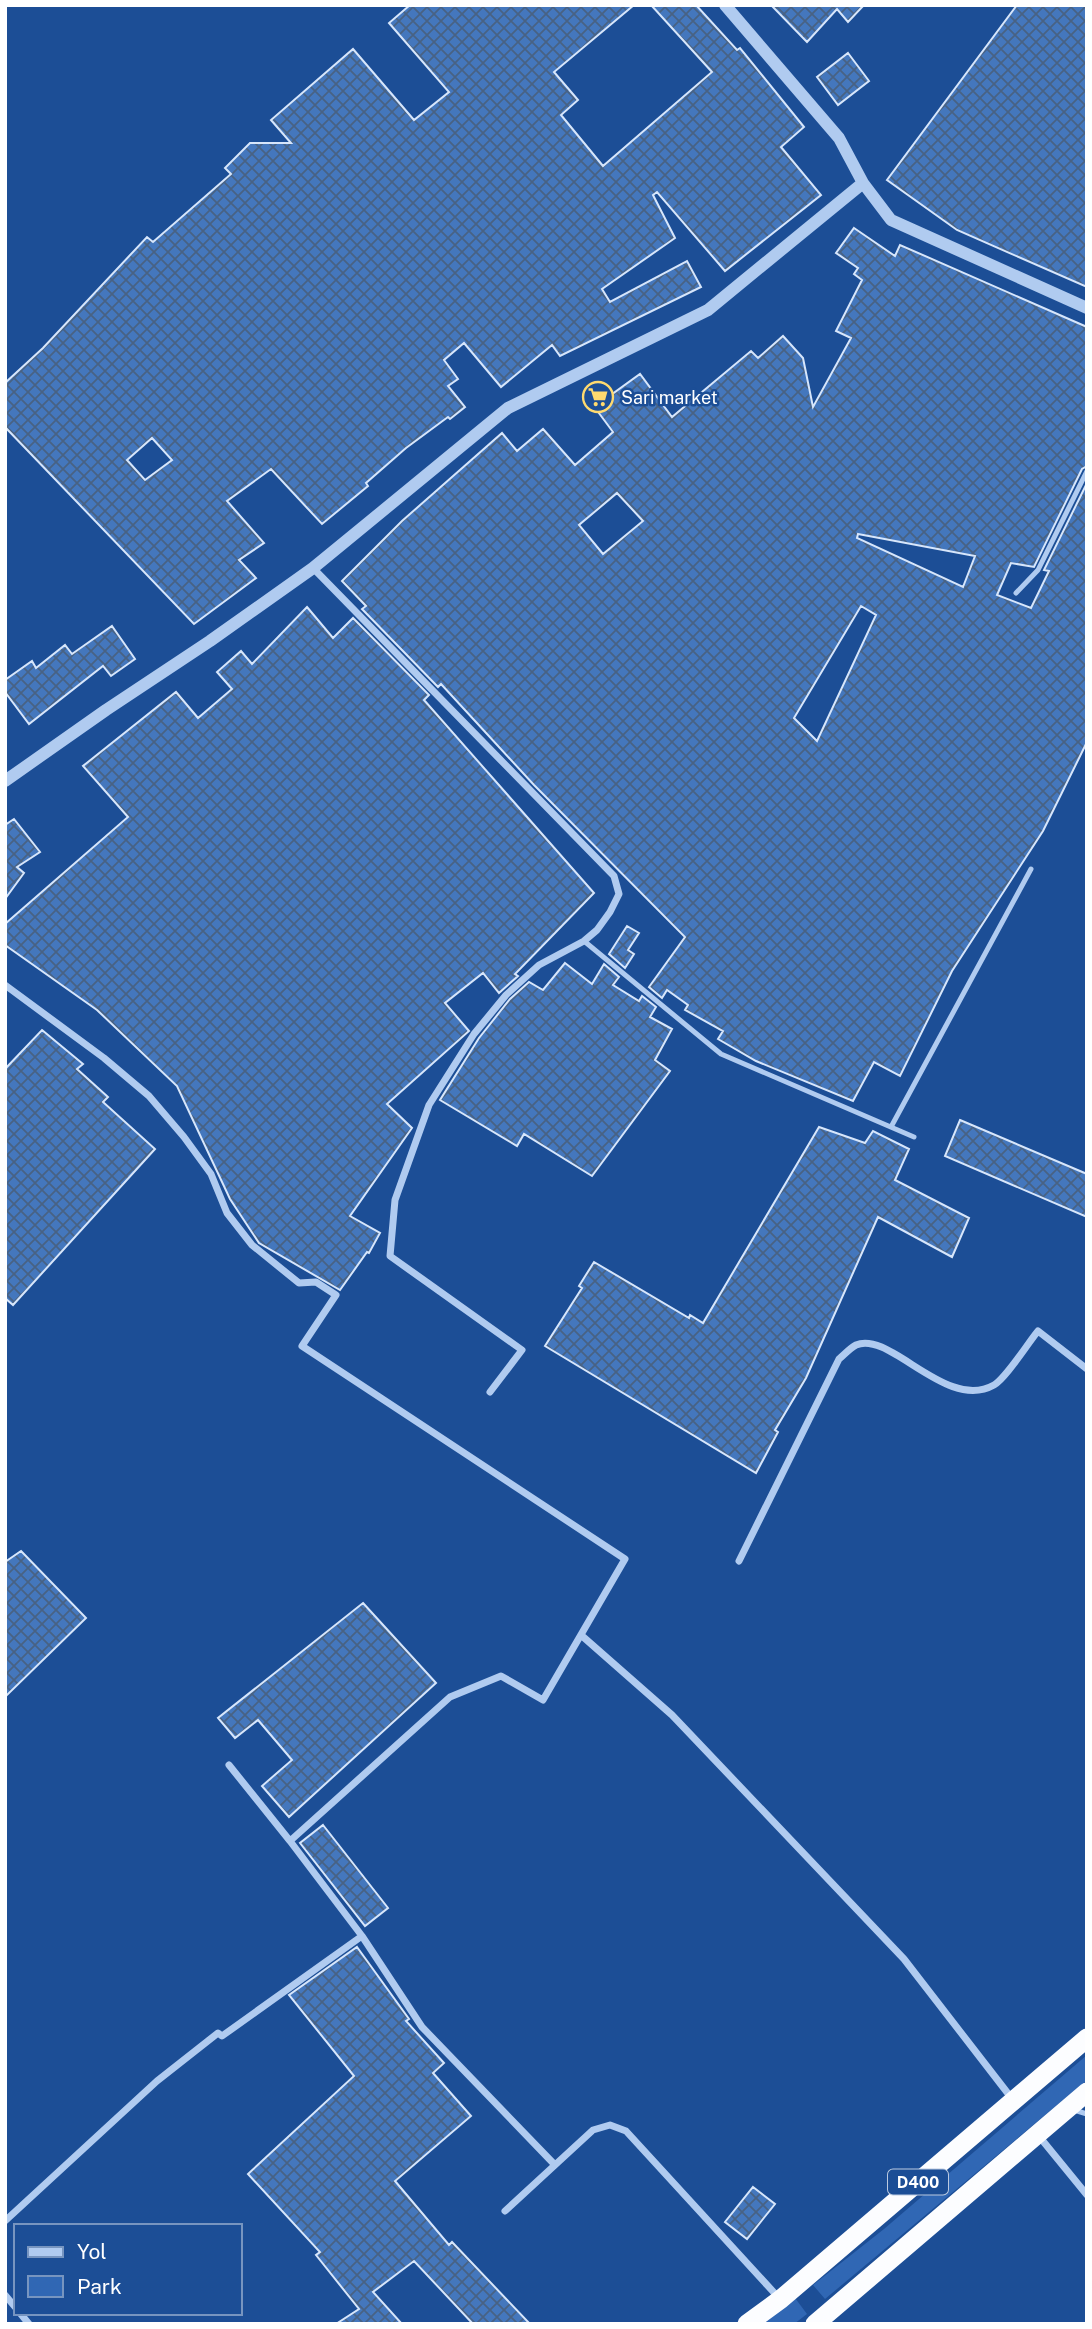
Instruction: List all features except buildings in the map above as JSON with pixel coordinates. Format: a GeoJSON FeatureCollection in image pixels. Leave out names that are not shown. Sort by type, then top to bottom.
{"type":"FeatureCollection","features":[{"type":"Feature","properties":{"kind":"highway","name":"D400"},"geometry":{"type":"LineString","coordinates":[[747,2324],[781,2299],[1087,2038]]}},
{"type":"Feature","properties":{"kind":"highway","name":"D400"},"geometry":{"type":"LineString","coordinates":[[815,2324],[1087,2092]]}},
{"type":"Feature","properties":{"kind":"street"},"geometry":{"type":"LineString","coordinates":[[725,5],[839,138],[863,183],[891,220],[1087,307]]}},
{"type":"Feature","properties":{"kind":"street"},"geometry":{"type":"LineString","coordinates":[[5,781],[313,568],[508,408],[708,310],[863,183]]}},
{"type":"Feature","properties":{"kind":"street"},"geometry":{"type":"LineString","coordinates":[[313,568],[614,876],[619,894],[597,930],[584,941],[539,965],[506,995],[474,1034],[429,1105],[395,1200],[390,1256],[522,1350],[490,1392]]}},
{"type":"Feature","properties":{"kind":"street"},"geometry":{"type":"LineString","coordinates":[[5,985],[104,1058],[149,1096],[184,1136],[211,1174],[227,1213],[252,1245],[299,1283],[316,1282],[336,1295],[302,1346],[625,1559],[544,1700],[501,1676],[450,1697],[290,1841]]}},
{"type":"Feature","properties":{"kind":"street"},"geometry":{"type":"LineString","coordinates":[[739,1561],[839,1359],[856,1345],[873,1343],[958,1390],[979,1391],[997,1384],[1038,1331],[1087,1369]]}},
{"type":"Feature","properties":{"kind":"street"},"geometry":{"type":"LineString","coordinates":[[581,1635],[672,1714],[904,1959],[1013,2101]]}},
{"type":"Feature","properties":{"kind":"street"},"geometry":{"type":"LineString","coordinates":[[229,1765],[362,1936],[422,2027],[555,2165]]}},
{"type":"Feature","properties":{"kind":"street"},"geometry":{"type":"LineString","coordinates":[[5,2221],[157,2081],[218,2033],[222,2036],[362,1936]]}},
{"type":"Feature","properties":{"kind":"street"},"geometry":{"type":"LineString","coordinates":[[505,2211],[593,2130],[610,2125],[626,2131],[781,2299]]}},
{"type":"Feature","properties":{"kind":"street"},"geometry":{"type":"LineString","coordinates":[[1037,2134],[1087,2195]]}},
{"type":"Feature","properties":{"kind":"lane"},"geometry":{"type":"LineString","coordinates":[[1016,593],[1038,570],[1087,471]]}},
{"type":"Feature","properties":{"kind":"lane"},"geometry":{"type":"LineString","coordinates":[[891,1127],[1031,869]]}},
{"type":"Feature","properties":{"kind":"lane"},"geometry":{"type":"LineString","coordinates":[[584,941],[721,1054],[914,1137]]}},
{"type":"Feature","properties":{"kind":"lane"},"geometry":{"type":"LineString","coordinates":[[1068,2108],[1087,2114]]}},
{"type":"Feature","properties":{"kind":"green space"},"geometry":{"type":"Polygon","coordinates":[[[1087,2055],[1087,2080],[825,2299],[813,2285],[884,2229],[1087,2055]]]}},
{"type":"Feature","properties":{"kind":"green space"},"geometry":{"type":"Polygon","coordinates":[[[795,2298],[807,2314],[794,2324],[761,2324],[795,2298]]]}},
{"type":"Feature","properties":{"kind":"place","name":"Sari market"},"geometry":{"type":"Point","coordinates":[598,397]}}]}
